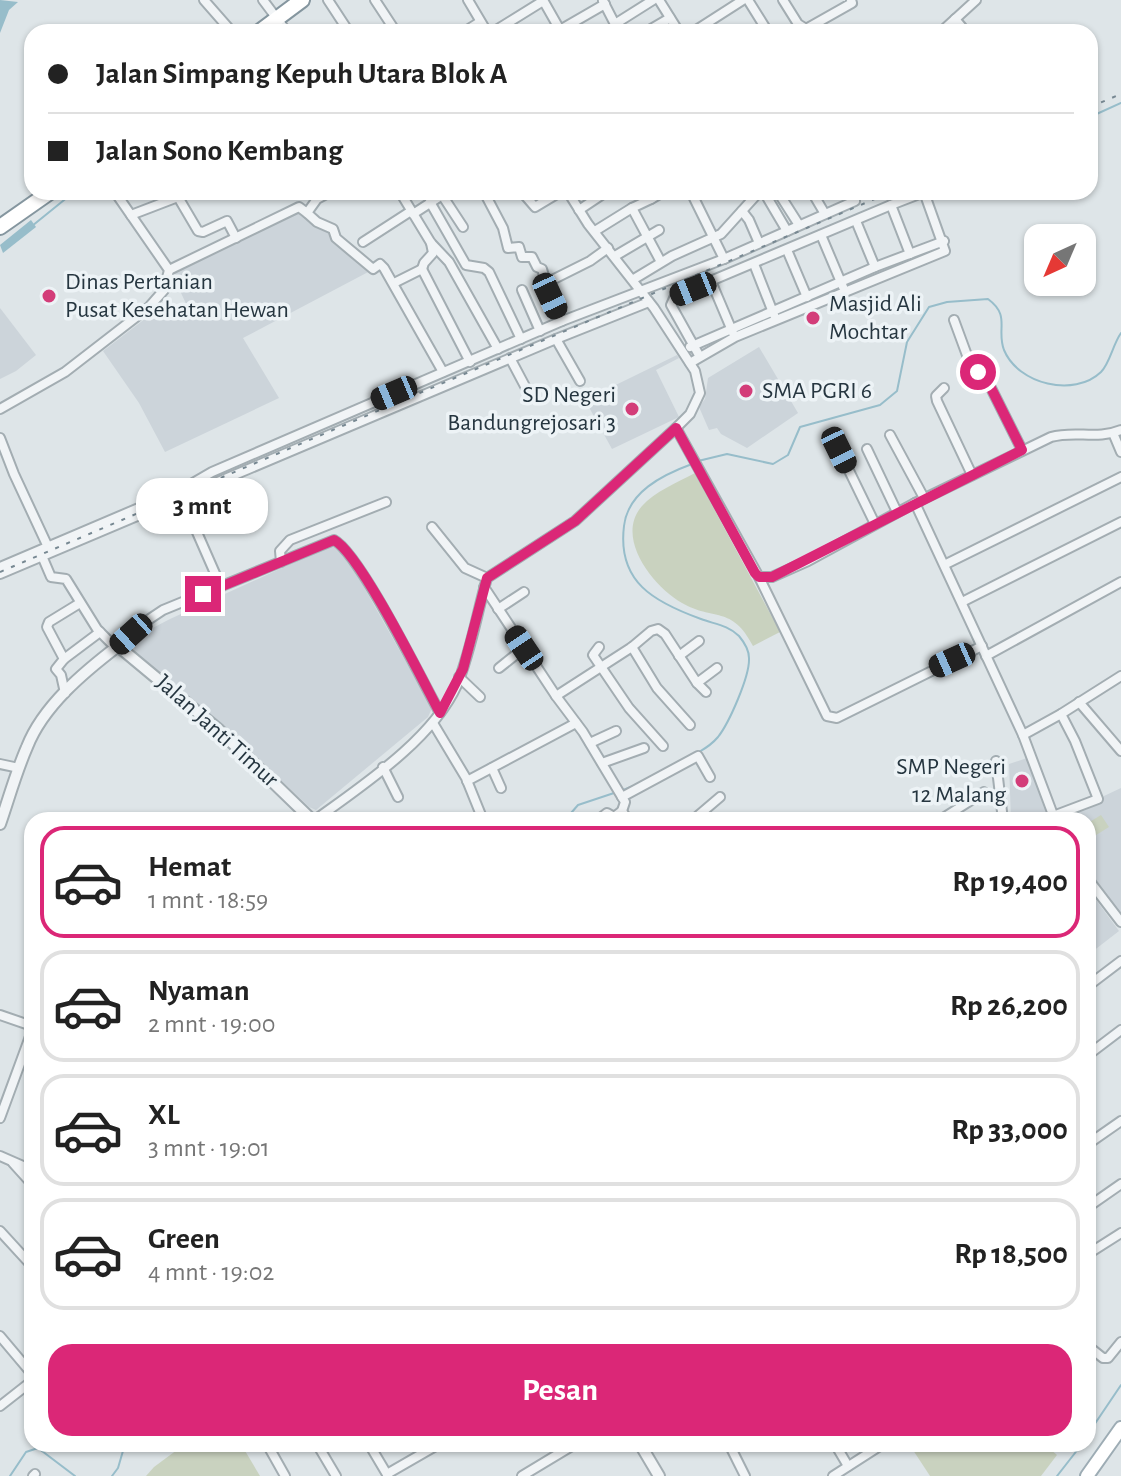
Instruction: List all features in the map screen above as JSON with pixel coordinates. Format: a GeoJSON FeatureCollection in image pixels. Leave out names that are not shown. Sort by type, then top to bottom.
{"type":"FeatureCollection","features":[{"type":"Feature","properties":{"kind":"highway"},"geometry":{"type":"LineString","coordinates":[[270,24],[302,0]]}},
{"type":"Feature","properties":{"kind":"highway"},"geometry":{"type":"LineString","coordinates":[[0,227],[39,200]]}},
{"type":"Feature","properties":{"kind":"main road"},"geometry":{"type":"LineString","coordinates":[[1087,1476],[1121,1428]]}},
{"type":"Feature","properties":{"kind":"street"},"geometry":{"type":"LineString","coordinates":[[204,0],[225,24]]}},
{"type":"Feature","properties":{"kind":"street"},"geometry":{"type":"LineString","coordinates":[[263,0],[281,24]]}},
{"type":"Feature","properties":{"kind":"street"},"geometry":{"type":"LineString","coordinates":[[328,0],[344,24]]}},
{"type":"Feature","properties":{"kind":"street"},"geometry":{"type":"LineString","coordinates":[[375,0],[391,24]]}},
{"type":"Feature","properties":{"kind":"street"},"geometry":{"type":"LineString","coordinates":[[468,0],[480,22],[477,24]]}},
{"type":"Feature","properties":{"kind":"street"},"geometry":{"type":"LineString","coordinates":[[506,24],[543,0],[555,24]]}},
{"type":"Feature","properties":{"kind":"street"},"geometry":{"type":"LineString","coordinates":[[622,24],[653,0]]}},
{"type":"Feature","properties":{"kind":"street"},"geometry":{"type":"LineString","coordinates":[[659,0],[674,24]]}},
{"type":"Feature","properties":{"kind":"street"},"geometry":{"type":"LineString","coordinates":[[706,24],[745,0],[762,24]]}},
{"type":"Feature","properties":{"kind":"street"},"geometry":{"type":"LineString","coordinates":[[783,0],[798,24]]}},
{"type":"Feature","properties":{"kind":"street"},"geometry":{"type":"LineString","coordinates":[[815,24],[852,3],[851,0]]}},
{"type":"Feature","properties":{"kind":"street"},"geometry":{"type":"LineString","coordinates":[[950,24],[976,0]]}},
{"type":"Feature","properties":{"kind":"street"},"geometry":{"type":"LineString","coordinates":[[570,24],[604,2],[615,24]]}},
{"type":"Feature","properties":{"kind":"street"},"geometry":{"type":"LineString","coordinates":[[660,24],[670,18]]}},
{"type":"Feature","properties":{"kind":"street"},"geometry":{"type":"LineString","coordinates":[[955,19],[959,24]]}},
{"type":"Feature","properties":{"kind":"street"},"geometry":{"type":"LineString","coordinates":[[0,409],[65,372],[149,307],[164,290],[169,270],[121,200]]}},
{"type":"Feature","properties":{"kind":"street"},"geometry":{"type":"LineString","coordinates":[[131,215],[170,200]]}},
{"type":"Feature","properties":{"kind":"street"},"geometry":{"type":"LineString","coordinates":[[180,200],[198,231],[203,232],[227,221],[236,238]]}},
{"type":"Feature","properties":{"kind":"street"},"geometry":{"type":"LineString","coordinates":[[307,213],[316,200]]}},
{"type":"Feature","properties":{"kind":"street"},"geometry":{"type":"LineString","coordinates":[[405,200],[431,243],[449,262],[498,349]]}},
{"type":"Feature","properties":{"kind":"street"},"geometry":{"type":"LineString","coordinates":[[363,242],[433,200]]}},
{"type":"Feature","properties":{"kind":"street"},"geometry":{"type":"LineString","coordinates":[[449,200],[463,227]]}},
{"type":"Feature","properties":{"kind":"street"},"geometry":{"type":"LineString","coordinates":[[488,200],[503,228],[508,248],[519,247],[522,257],[532,257],[537,267],[542,269],[562,321]]}},
{"type":"Feature","properties":{"kind":"street"},"geometry":{"type":"LineString","coordinates":[[529,200],[535,207],[547,200]]}},
{"type":"Feature","properties":{"kind":"street"},"geometry":{"type":"LineString","coordinates":[[320,812],[383,767],[433,723],[459,677],[486,582],[575,521],[690,414],[700,393],[698,378],[690,363],[634,279],[573,200]]}},
{"type":"Feature","properties":{"kind":"street"},"geometry":{"type":"LineString","coordinates":[[579,210],[594,200]]}},
{"type":"Feature","properties":{"kind":"street"},"geometry":{"type":"LineString","coordinates":[[595,231],[642,200]]}},
{"type":"Feature","properties":{"kind":"street"},"geometry":{"type":"LineString","coordinates":[[695,200],[724,259]]}},
{"type":"Feature","properties":{"kind":"street"},"geometry":{"type":"LineString","coordinates":[[634,279],[694,245],[715,238],[753,200]]}},
{"type":"Feature","properties":{"kind":"street"},"geometry":{"type":"LineString","coordinates":[[766,200],[787,231]]}},
{"type":"Feature","properties":{"kind":"street"},"geometry":{"type":"LineString","coordinates":[[783,200],[799,225]]}},
{"type":"Feature","properties":{"kind":"street"},"geometry":{"type":"LineString","coordinates":[[817,200],[825,214]]}},
{"type":"Feature","properties":{"kind":"street"},"geometry":{"type":"LineString","coordinates":[[0,567],[181,490],[212,472],[443,372],[562,321],[724,259],[854,200]]}},
{"type":"Feature","properties":{"kind":"street"},"geometry":{"type":"LineString","coordinates":[[700,357],[671,301],[675,296],[906,200]]}},
{"type":"Feature","properties":{"kind":"street"},"geometry":{"type":"LineString","coordinates":[[682,351],[731,328],[845,291],[945,251],[944,241],[927,200]]}},
{"type":"Feature","properties":{"kind":"street"},"geometry":{"type":"LineString","coordinates":[[430,202],[466,265],[489,272],[521,339]]}},
{"type":"Feature","properties":{"kind":"street"},"geometry":{"type":"LineString","coordinates":[[891,205],[910,254]]}},
{"type":"Feature","properties":{"kind":"street"},"geometry":{"type":"LineString","coordinates":[[169,270],[299,207],[317,222],[333,229],[336,238],[373,269],[380,264],[384,268],[443,372]]}},
{"type":"Feature","properties":{"kind":"street"},"geometry":{"type":"LineString","coordinates":[[632,208],[661,262]]}},
{"type":"Feature","properties":{"kind":"street"},"geometry":{"type":"LineString","coordinates":[[742,211],[759,243]]}},
{"type":"Feature","properties":{"kind":"street"},"geometry":{"type":"LineString","coordinates":[[856,221],[875,267]]}},
{"type":"Feature","properties":{"kind":"street"},"geometry":{"type":"LineString","coordinates":[[615,256],[659,230]]}},
{"type":"Feature","properties":{"kind":"street"},"geometry":{"type":"LineString","coordinates":[[821,235],[845,291]]}},
{"type":"Feature","properties":{"kind":"street"},"geometry":{"type":"LineString","coordinates":[[690,363],[807,297],[944,241]]}},
{"type":"Feature","properties":{"kind":"street"},"geometry":{"type":"LineString","coordinates":[[394,283],[422,269],[433,253],[431,243]]}},
{"type":"Feature","properties":{"kind":"street"},"geometry":{"type":"LineString","coordinates":[[546,283],[590,261],[608,248]]}},
{"type":"Feature","properties":{"kind":"street"},"geometry":{"type":"LineString","coordinates":[[787,250],[807,297]]}},
{"type":"Feature","properties":{"kind":"street"},"geometry":{"type":"LineString","coordinates":[[754,264],[774,315]]}},
{"type":"Feature","properties":{"kind":"street"},"geometry":{"type":"LineString","coordinates":[[422,269],[470,362]]}},
{"type":"Feature","properties":{"kind":"street"},"geometry":{"type":"LineString","coordinates":[[711,281],[735,337]]}},
{"type":"Feature","properties":{"kind":"street"},"geometry":{"type":"LineString","coordinates":[[522,290],[540,331]]}},
{"type":"Feature","properties":{"kind":"street"},"geometry":{"type":"LineString","coordinates":[[0,574],[649,302]]}},
{"type":"Feature","properties":{"kind":"street"},"geometry":{"type":"LineString","coordinates":[[954,320],[968,358],[990,386],[1022,450]]}},
{"type":"Feature","properties":{"kind":"street"},"geometry":{"type":"LineString","coordinates":[[556,339],[580,381]]}},
{"type":"Feature","properties":{"kind":"street"},"geometry":{"type":"LineString","coordinates":[[510,358],[527,390]]}},
{"type":"Feature","properties":{"kind":"street"},"geometry":{"type":"LineString","coordinates":[[944,388],[936,396],[937,401],[972,475]]}},
{"type":"Feature","properties":{"kind":"street"},"geometry":{"type":"LineString","coordinates":[[676,428],[759,577],[827,716],[837,718],[931,669],[984,651],[1121,582]]}},
{"type":"Feature","properties":{"kind":"street"},"geometry":{"type":"LineString","coordinates":[[759,577],[772,577],[1022,450],[1061,434],[1100,436],[1117,432],[1121,452]]}},
{"type":"Feature","properties":{"kind":"street"},"geometry":{"type":"LineString","coordinates":[[890,435],[1023,735],[1052,812]]}},
{"type":"Feature","properties":{"kind":"street"},"geometry":{"type":"LineString","coordinates":[[0,438],[48,547]]}},
{"type":"Feature","properties":{"kind":"street"},"geometry":{"type":"LineString","coordinates":[[867,449],[897,512]]}},
{"type":"Feature","properties":{"kind":"street"},"geometry":{"type":"LineString","coordinates":[[839,450],[875,524]]}},
{"type":"Feature","properties":{"kind":"street"},"geometry":{"type":"LineString","coordinates":[[946,564],[1121,477]]}},
{"type":"Feature","properties":{"kind":"street"},"geometry":{"type":"LineString","coordinates":[[281,562],[280,551],[290,540],[386,502]]}},
{"type":"Feature","properties":{"kind":"street"},"geometry":{"type":"LineString","coordinates":[[962,602],[1121,522]]}},
{"type":"Feature","properties":{"kind":"street"},"geometry":{"type":"LineString","coordinates":[[432,527],[468,571],[486,582],[498,609],[590,743],[622,796],[626,806],[622,811]]}},
{"type":"Feature","properties":{"kind":"street"},"geometry":{"type":"LineString","coordinates":[[196,530],[221,587]]}},
{"type":"Feature","properties":{"kind":"street"},"geometry":{"type":"LineString","coordinates":[[0,824],[4,799],[37,729],[65,693],[152,616],[329,541],[341,544],[363,573],[440,713]]}},
{"type":"Feature","properties":{"kind":"street"},"geometry":{"type":"LineString","coordinates":[[42,556],[51,577],[66,579],[100,632],[117,647]]}},
{"type":"Feature","properties":{"kind":"street"},"geometry":{"type":"LineString","coordinates":[[498,609],[524,592]]}},
{"type":"Feature","properties":{"kind":"street"},"geometry":{"type":"LineString","coordinates":[[64,659],[47,627],[49,622],[80,603]]}},
{"type":"Feature","properties":{"kind":"street"},"geometry":{"type":"LineString","coordinates":[[556,696],[658,629],[665,634],[706,692]]}},
{"type":"Feature","properties":{"kind":"street"},"geometry":{"type":"LineString","coordinates":[[65,693],[61,675],[56,669],[64,659],[100,632]]}},
{"type":"Feature","properties":{"kind":"street"},"geometry":{"type":"LineString","coordinates":[[679,656],[699,641]]}},
{"type":"Feature","properties":{"kind":"street","name":"Jalan Janti Timur"},"geometry":{"type":"LineString","coordinates":[[117,647],[219,730],[303,812]]}},
{"type":"Feature","properties":{"kind":"street"},"geometry":{"type":"LineString","coordinates":[[599,647],[593,654],[601,667],[629,708],[663,746]]}},
{"type":"Feature","properties":{"kind":"street"},"geometry":{"type":"LineString","coordinates":[[632,647],[657,688],[690,725]]}},
{"type":"Feature","properties":{"kind":"street"},"geometry":{"type":"LineString","coordinates":[[499,668],[524,648]]}},
{"type":"Feature","properties":{"kind":"street"},"geometry":{"type":"LineString","coordinates":[[697,683],[717,668]]}},
{"type":"Feature","properties":{"kind":"street"},"geometry":{"type":"LineString","coordinates":[[459,677],[480,697]]}},
{"type":"Feature","properties":{"kind":"street"},"geometry":{"type":"LineString","coordinates":[[1023,735],[1118,678],[1121,688]]}},
{"type":"Feature","properties":{"kind":"street"},"geometry":{"type":"LineString","coordinates":[[1079,702],[1121,751]]}},
{"type":"Feature","properties":{"kind":"street"},"geometry":{"type":"LineString","coordinates":[[1061,714],[1098,799],[1068,812]]}},
{"type":"Feature","properties":{"kind":"street"},"geometry":{"type":"LineString","coordinates":[[433,723],[467,781],[480,812]]}},
{"type":"Feature","properties":{"kind":"street"},"geometry":{"type":"LineString","coordinates":[[467,781],[576,723]]}},
{"type":"Feature","properties":{"kind":"street"},"geometry":{"type":"LineString","coordinates":[[590,743],[616,731]]}},
{"type":"Feature","properties":{"kind":"street"},"geometry":{"type":"LineString","coordinates":[[602,763],[644,748]]}},
{"type":"Feature","properties":{"kind":"street"},"geometry":{"type":"LineString","coordinates":[[622,796],[698,756],[710,777]]}},
{"type":"Feature","properties":{"kind":"street"},"geometry":{"type":"LineString","coordinates":[[996,761],[1002,812]]}},
{"type":"Feature","properties":{"kind":"street"},"geometry":{"type":"LineString","coordinates":[[0,764],[19,768]]}},
{"type":"Feature","properties":{"kind":"street"},"geometry":{"type":"LineString","coordinates":[[383,767],[398,797]]}},
{"type":"Feature","properties":{"kind":"street"},"geometry":{"type":"LineString","coordinates":[[492,768],[501,788]]}},
{"type":"Feature","properties":{"kind":"street"},"geometry":{"type":"LineString","coordinates":[[953,812],[984,792]]}},
{"type":"Feature","properties":{"kind":"street"},"geometry":{"type":"LineString","coordinates":[[702,812],[720,797]]}},
{"type":"Feature","properties":{"kind":"street"},"geometry":{"type":"LineString","coordinates":[[1096,889],[1121,922]]}},
{"type":"Feature","properties":{"kind":"street"},"geometry":{"type":"LineString","coordinates":[[1096,980],[1121,961]]}},
{"type":"Feature","properties":{"kind":"street"},"geometry":{"type":"LineString","coordinates":[[0,1015],[24,1025]]}},
{"type":"Feature","properties":{"kind":"street"},"geometry":{"type":"LineString","coordinates":[[1096,1049],[1121,1030]]}},
{"type":"Feature","properties":{"kind":"street"},"geometry":{"type":"LineString","coordinates":[[0,1118],[24,1050]]}},
{"type":"Feature","properties":{"kind":"street"},"geometry":{"type":"LineString","coordinates":[[1096,1138],[1121,1121]]}},
{"type":"Feature","properties":{"kind":"street"},"geometry":{"type":"LineString","coordinates":[[0,1156],[24,1166]]}},
{"type":"Feature","properties":{"kind":"street"},"geometry":{"type":"LineString","coordinates":[[10,1160],[24,1175]]}},
{"type":"Feature","properties":{"kind":"street"},"geometry":{"type":"LineString","coordinates":[[1096,1201],[1121,1184]]}},
{"type":"Feature","properties":{"kind":"street"},"geometry":{"type":"LineString","coordinates":[[0,1231],[24,1257]]}},
{"type":"Feature","properties":{"kind":"street"},"geometry":{"type":"LineString","coordinates":[[1096,1249],[1121,1233]]}},
{"type":"Feature","properties":{"kind":"street"},"geometry":{"type":"LineString","coordinates":[[0,1336],[24,1364]]}},
{"type":"Feature","properties":{"kind":"street"},"geometry":{"type":"LineString","coordinates":[[1096,1352],[1108,1358],[1121,1342]]}},
{"type":"Feature","properties":{"kind":"street"},"geometry":{"type":"LineString","coordinates":[[0,1406],[24,1387]]}},
{"type":"Feature","properties":{"kind":"street"},"geometry":{"type":"LineString","coordinates":[[272,1452],[285,1476]]}},
{"type":"Feature","properties":{"kind":"street"},"geometry":{"type":"LineString","coordinates":[[322,1452],[336,1476]]}},
{"type":"Feature","properties":{"kind":"street"},"geometry":{"type":"LineString","coordinates":[[374,1452],[387,1475],[423,1453]]}},
{"type":"Feature","properties":{"kind":"street"},"geometry":{"type":"LineString","coordinates":[[522,1476],[562,1452]]}},
{"type":"Feature","properties":{"kind":"street"},"geometry":{"type":"LineString","coordinates":[[645,1452],[659,1476]]}},
{"type":"Feature","properties":{"kind":"street"},"geometry":{"type":"LineString","coordinates":[[733,1452],[745,1476]]}},
{"type":"Feature","properties":{"kind":"street"},"geometry":{"type":"LineString","coordinates":[[840,1452],[848,1466]]}},
{"type":"Feature","properties":{"kind":"street"},"geometry":{"type":"LineString","coordinates":[[833,1476],[870,1452]]}},
{"type":"Feature","properties":{"kind":"shaded area"},"geometry":{"type":"Polygon","coordinates":[[[300,208],[328,226],[372,270],[243,338],[279,398],[165,452],[139,403],[103,351],[163,305],[171,315],[188,308],[173,269],[300,208]]]}},
{"type":"Feature","properties":{"kind":"shaded area"},"geometry":{"type":"Polygon","coordinates":[[[0,308],[36,355],[0,379],[0,308]]]}},
{"type":"Feature","properties":{"kind":"shaded area","name":"SMA PGRI 6"},"geometry":{"type":"Polygon","coordinates":[[[759,347],[798,413],[747,448],[721,434],[717,428],[709,430],[699,407],[705,399],[708,378],[759,347]]]}},
{"type":"Feature","properties":{"kind":"shaded area","name":"SD Negeri Bandungrejosari 3"},"geometry":{"type":"Polygon","coordinates":[[[677,355],[679,358],[656,370],[679,417],[612,449],[585,400],[677,355]]]}},
{"type":"Feature","properties":{"kind":"shaded area"},"geometry":{"type":"Polygon","coordinates":[[[330,546],[340,548],[347,557],[432,708],[428,717],[316,810],[309,807],[225,727],[134,652],[135,642],[145,632],[330,546]]]}},
{"type":"Feature","properties":{"kind":"shaded area","name":"SMP Negeri 12 Malang"},"geometry":{"type":"Polygon","coordinates":[[[1027,758],[1047,812],[1011,812],[1009,764],[1027,758]]]}},
{"type":"Feature","properties":{"kind":"shaded area"},"geometry":{"type":"Polygon","coordinates":[[[1121,788],[1121,917],[1096,883],[1096,812],[1076,812],[1101,802],[1104,796],[1121,788]]]}},
{"type":"Feature","properties":{"kind":"shaded area"},"geometry":{"type":"Polygon","coordinates":[[[1096,900],[1119,931],[1096,949],[1096,900]]]}},
{"type":"Feature","properties":{"kind":"green space"},"geometry":{"type":"Polygon","coordinates":[[[695,473],[780,632],[753,646],[745,633],[729,619],[693,608],[671,596],[650,574],[635,547],[632,532],[642,506],[695,473]]]}},
{"type":"Feature","properties":{"kind":"green space"},"geometry":{"type":"Polygon","coordinates":[[[1101,815],[1109,827],[1096,835],[1096,818],[1101,815]]]}},
{"type":"Feature","properties":{"kind":"green space"},"geometry":{"type":"Polygon","coordinates":[[[174,1452],[246,1452],[260,1476],[146,1476],[174,1452]]]}},
{"type":"Feature","properties":{"kind":"green space"},"geometry":{"type":"Polygon","coordinates":[[[914,1452],[1053,1452],[1057,1455],[1041,1476],[930,1476],[914,1452]]]}},
{"type":"Feature","properties":{"kind":"water"},"geometry":{"type":"Polygon","coordinates":[[[0,0],[18,2],[9,10],[0,33],[0,0]]]}},
{"type":"Feature","properties":{"kind":"water"},"geometry":{"type":"Polygon","coordinates":[[[31,220],[36,227],[3,253],[0,245],[31,220]]]}},
{"type":"Feature","properties":{"kind":"waterway"},"geometry":{"type":"LineString","coordinates":[[1098,113],[1121,103]]}},
{"type":"Feature","properties":{"kind":"waterway"},"geometry":{"type":"LineString","coordinates":[[32,226],[64,200]]}},
{"type":"Feature","properties":{"kind":"waterway"},"geometry":{"type":"LineString","coordinates":[[698,461],[727,454],[773,464],[788,455],[800,427],[880,405],[897,391],[907,342],[929,307],[947,302],[988,299],[999,311],[1002,342],[1011,362],[1034,379],[1048,384],[1076,384],[1090,380],[1104,368],[1121,333]]}},
{"type":"Feature","properties":{"kind":"waterway"},"geometry":{"type":"LineString","coordinates":[[692,464],[658,479],[639,494],[627,514],[623,545],[626,562],[642,587],[668,605],[730,629],[747,649],[746,676],[733,711],[718,737],[699,752]]}},
{"type":"Feature","properties":{"kind":"waterway"},"geometry":{"type":"LineString","coordinates":[[621,791],[633,786]]}},
{"type":"Feature","properties":{"kind":"waterway"},"geometry":{"type":"LineString","coordinates":[[572,812],[578,805],[614,793]]}},
{"type":"Feature","properties":{"kind":"waterway"},"geometry":{"type":"LineString","coordinates":[[1096,1422],[1121,1385]]}},
{"type":"Feature","properties":{"kind":"waterway"},"geometry":{"type":"LineString","coordinates":[[10,1476],[26,1452]]}},
{"type":"Feature","properties":{"kind":"waterway"},"geometry":{"type":"LineString","coordinates":[[43,1452],[75,1476]]}},
{"type":"Feature","properties":{"kind":"waterway"},"geometry":{"type":"LineString","coordinates":[[112,1476],[123,1452]]}},
{"type":"Feature","properties":{"kind":"waterway"},"geometry":{"type":"LineString","coordinates":[[1057,1476],[1076,1452]]}},
{"type":"Feature","properties":{"kind":"railway"},"geometry":{"type":"LineString","coordinates":[[1098,104],[1121,94]]}},
{"type":"Feature","properties":{"kind":"railway"},"geometry":{"type":"LineString","coordinates":[[0,572],[872,200]]}},
{"type":"Feature","properties":{"kind":"place","name":"Dinas Pertanian Pusat Kesehatan Hewan"},"geometry":{"type":"Point","coordinates":[49,296]}},
{"type":"Feature","properties":{"kind":"place","name":"Masjid Ali Mochtar"},"geometry":{"type":"Point","coordinates":[813,318]}},
{"type":"Feature","properties":{"kind":"place","name":"SMA PGRI 6"},"geometry":{"type":"Point","coordinates":[746,391]}},
{"type":"Feature","properties":{"kind":"place","name":"SD Negeri Bandungrejosari 3"},"geometry":{"type":"Point","coordinates":[632,409]}},
{"type":"Feature","properties":{"kind":"place","name":"SMP Negeri 12 Malang"},"geometry":{"type":"Point","coordinates":[1022,781]}},
{"type":"Feature","properties":{"kind":"route"},"geometry":{"type":"LineString","coordinates":[[203,594],[334,540],[341,544],[363,573],[440,713],[463,669],[487,578],[575,521],[676,428],[755,573],[759,577],[772,577],[1022,450],[990,386],[978,372]]}}]}
